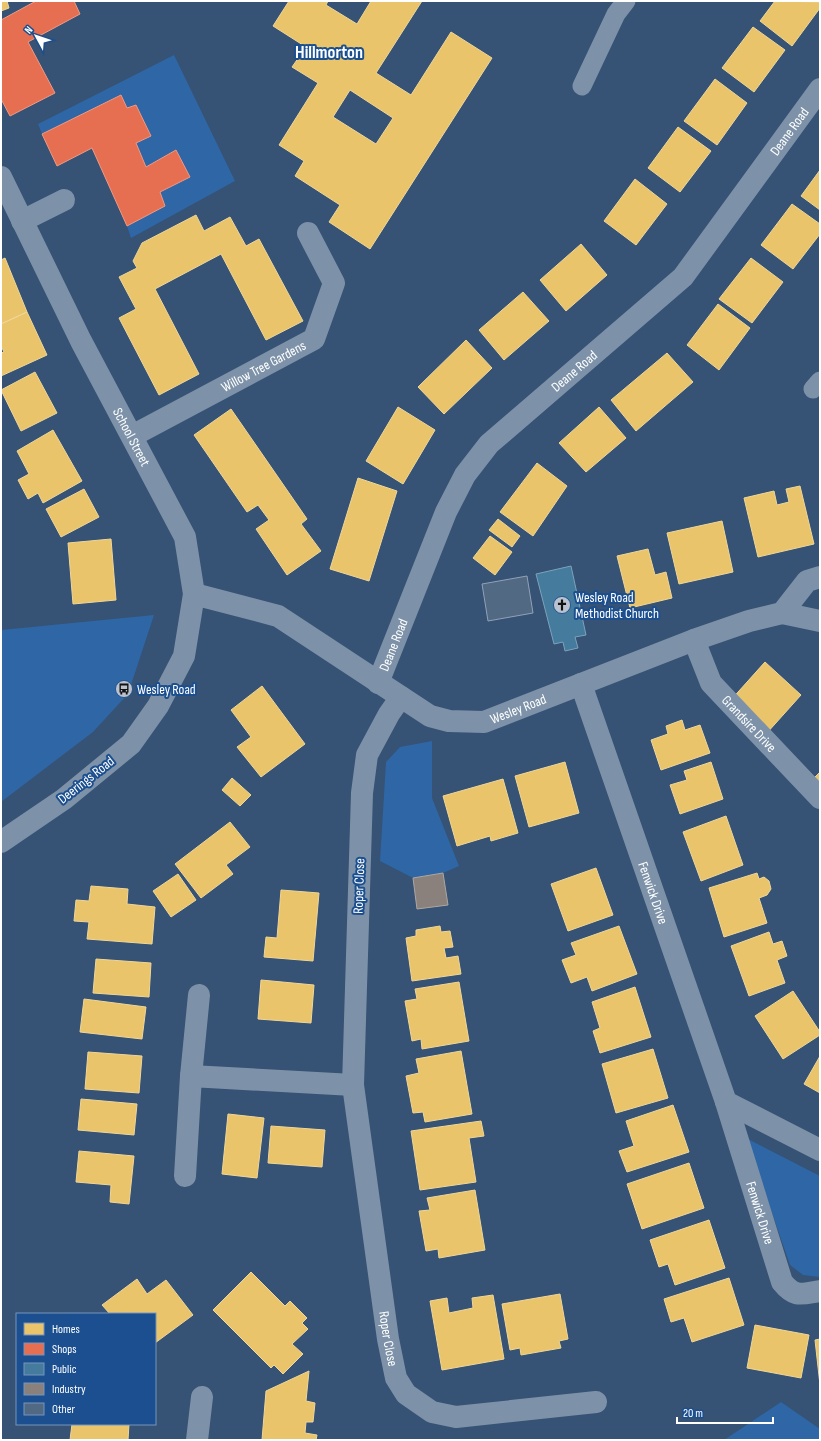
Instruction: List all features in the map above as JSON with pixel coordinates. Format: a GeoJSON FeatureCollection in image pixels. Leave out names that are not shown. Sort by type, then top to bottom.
{"type":"FeatureCollection","features":[{"type":"Feature","properties":{"kind":"street","name":"Deane Road"},"geometry":{"type":"LineString","coordinates":[[378,683],[446,512],[465,475],[489,444],[683,277],[820,89]]}},
{"type":"Feature","properties":{"kind":"street","name":"School Street"},"geometry":{"type":"LineString","coordinates":[[1,178],[81,341],[185,537],[194,594],[184,656],[158,706]]}},
{"type":"Feature","properties":{"kind":"street"},"geometry":{"type":"LineString","coordinates":[[22,221],[64,200]]}},
{"type":"Feature","properties":{"kind":"street","name":"Willow Tree Gardens"},"geometry":{"type":"LineString","coordinates":[[132,436],[314,339],[334,283],[308,233]]}},
{"type":"Feature","properties":{"kind":"street"},"geometry":{"type":"LineString","coordinates":[[820,577],[807,581],[782,613],[820,621]]}},
{"type":"Feature","properties":{"kind":"street","name":"Wesley Road"},"geometry":{"type":"LineString","coordinates":[[194,594],[278,616],[430,716],[450,721],[484,722],[694,640],[749,621],[782,613]]}},
{"type":"Feature","properties":{"kind":"street","name":"Grandsire Drive"},"geometry":{"type":"LineString","coordinates":[[694,640],[711,683],[820,798]]}},
{"type":"Feature","properties":{"kind":"street","name":"Fenwick Drive"},"geometry":{"type":"LineString","coordinates":[[581,684],[726,1102],[782,1282],[790,1291],[799,1294],[820,1291]]}},
{"type":"Feature","properties":{"kind":"street","name":"Roper Close"},"geometry":{"type":"LineString","coordinates":[[401,697],[389,714],[367,755],[362,793],[353,1085],[388,1338],[396,1378],[406,1394],[418,1403],[432,1412],[456,1418],[596,1402]]}},
{"type":"Feature","properties":{"kind":"street","name":"Deerings Road"},"geometry":{"type":"LineString","coordinates":[[1,842],[64,799],[131,744],[158,706]]}},
{"type":"Feature","properties":{"kind":"street"},"geometry":{"type":"LineString","coordinates":[[185,1176],[191,1076],[199,995]]}},
{"type":"Feature","properties":{"kind":"street"},"geometry":{"type":"LineString","coordinates":[[191,1076],[353,1085]]}},
{"type":"Feature","properties":{"kind":"street"},"geometry":{"type":"LineString","coordinates":[[726,1102],[820,1150]]}},
{"type":"Feature","properties":{"kind":"street"},"geometry":{"type":"LineString","coordinates":[[197,1440],[202,1397]]}},
{"type":"Feature","properties":{"kind":"lane"},"geometry":{"type":"LineString","coordinates":[[582,86],[616,14],[626,1]]}},
{"type":"Feature","properties":{"kind":"shaded area"},"geometry":{"type":"Polygon","coordinates":[[[174,55],[235,181],[131,238],[127,226],[165,206],[160,192],[190,177],[176,150],[146,167],[136,143],[151,135],[136,105],[127,108],[121,95],[42,134],[38,124],[174,55]]]}},
{"type":"Feature","properties":{"kind":"shaded area"},"geometry":{"type":"Polygon","coordinates":[[[154,615],[128,694],[93,732],[1,802],[1,630],[154,615]]]}},
{"type":"Feature","properties":{"kind":"shaded area"},"geometry":{"type":"Polygon","coordinates":[[[432,741],[432,798],[459,866],[443,873],[413,878],[380,861],[386,762],[400,747],[432,741]]]}},
{"type":"Feature","properties":{"kind":"shaded area"},"geometry":{"type":"Polygon","coordinates":[[[746,1138],[820,1176],[820,1277],[803,1275],[790,1265],[746,1138]]]}},
{"type":"Feature","properties":{"kind":"shaded area"},"geometry":{"type":"Polygon","coordinates":[[[781,1402],[820,1429],[820,1440],[724,1440],[781,1402]]]}},
{"type":"Feature","properties":{"kind":"building: Homes"},"geometry":{"type":"Polygon","coordinates":[[[1,1],[7,1],[9,8],[1,11],[1,1]]]}},
{"type":"Feature","properties":{"kind":"building: Homes"},"geometry":{"type":"Polygon","coordinates":[[[289,1],[328,1],[326,5],[357,24],[371,1],[422,1],[376,73],[411,95],[451,32],[492,58],[370,249],[329,222],[340,205],[295,176],[304,161],[279,145],[318,83],[292,67],[306,47],[273,26],[289,1]],[[350,90],[333,117],[376,144],[393,118],[350,90]]]}},
{"type":"Feature","properties":{"kind":"building: Homes"},"geometry":{"type":"Polygon","coordinates":[[[775,1],[820,2],[820,8],[792,46],[760,21],[775,1]]]}},
{"type":"Feature","properties":{"kind":"building: Homes"},"geometry":{"type":"Polygon","coordinates":[[[753,27],[785,50],[754,92],[722,68],[753,27]]]}},
{"type":"Feature","properties":{"kind":"building: Homes"},"geometry":{"type":"Polygon","coordinates":[[[715,79],[747,103],[717,145],[684,121],[715,79]]]}},
{"type":"Feature","properties":{"kind":"building: Homes"},"geometry":{"type":"Polygon","coordinates":[[[678,127],[711,151],[680,192],[648,168],[678,127]]]}},
{"type":"Feature","properties":{"kind":"building: Homes"},"geometry":{"type":"Polygon","coordinates":[[[820,170],[820,210],[801,196],[820,170]]]}},
{"type":"Feature","properties":{"kind":"building: Homes"},"geometry":{"type":"Polygon","coordinates":[[[635,179],[667,204],[636,245],[604,221],[635,179]]]}},
{"type":"Feature","properties":{"kind":"building: Homes"},"geometry":{"type":"Polygon","coordinates":[[[792,204],[820,224],[820,234],[793,269],[761,245],[792,204]]]}},
{"type":"Feature","properties":{"kind":"building: Homes"},"geometry":{"type":"Polygon","coordinates":[[[196,215],[204,231],[230,217],[246,246],[259,239],[303,321],[266,340],[221,254],[155,289],[199,374],[159,395],[119,318],[136,309],[119,277],[137,268],[133,261],[142,243],[196,215]]]}},
{"type":"Feature","properties":{"kind":"building: Homes"},"geometry":{"type":"Polygon","coordinates":[[[581,244],[607,275],[566,311],[540,280],[581,244]]]}},
{"type":"Feature","properties":{"kind":"building: Homes"},"geometry":{"type":"Polygon","coordinates":[[[5,258],[27,312],[1,324],[1,260],[5,258]]]}},
{"type":"Feature","properties":{"kind":"building: Homes"},"geometry":{"type":"Polygon","coordinates":[[[751,258],[783,282],[752,323],[719,299],[751,258]]]}},
{"type":"Feature","properties":{"kind":"building: Homes"},"geometry":{"type":"Polygon","coordinates":[[[523,292],[549,321],[504,360],[479,330],[523,292]]]}},
{"type":"Feature","properties":{"kind":"building: Homes"},"geometry":{"type":"Polygon","coordinates":[[[718,304],[750,328],[719,370],[687,345],[718,304]]]}},
{"type":"Feature","properties":{"kind":"building: Homes"},"geometry":{"type":"Polygon","coordinates":[[[27,312],[47,355],[1,376],[1,353],[4,352],[1,346],[1,324],[27,312]]]}},
{"type":"Feature","properties":{"kind":"building: Homes"},"geometry":{"type":"Polygon","coordinates":[[[466,340],[492,368],[444,414],[418,387],[466,340]]]}},
{"type":"Feature","properties":{"kind":"building: Homes"},"geometry":{"type":"Polygon","coordinates":[[[667,353],[693,382],[636,431],[611,400],[667,353]]]}},
{"type":"Feature","properties":{"kind":"building: Homes"},"geometry":{"type":"Polygon","coordinates":[[[35,372],[57,413],[21,431],[1,390],[35,372]]]}},
{"type":"Feature","properties":{"kind":"building: Homes"},"geometry":{"type":"Polygon","coordinates":[[[398,407],[435,430],[403,484],[366,461],[398,407]]]}},
{"type":"Feature","properties":{"kind":"building: Homes"},"geometry":{"type":"Polygon","coordinates":[[[599,407],[626,438],[586,472],[559,443],[599,407]]]}},
{"type":"Feature","properties":{"kind":"building: Homes"},"geometry":{"type":"Polygon","coordinates":[[[231,409],[307,519],[301,524],[321,551],[287,575],[256,529],[269,520],[258,505],[247,512],[194,435],[231,409]]]}},
{"type":"Feature","properties":{"kind":"building: Homes"},"geometry":{"type":"Polygon","coordinates":[[[53,430],[82,481],[43,503],[38,493],[28,499],[18,480],[29,474],[17,451],[53,430]]]}},
{"type":"Feature","properties":{"kind":"building: Homes"},"geometry":{"type":"Polygon","coordinates":[[[537,463],[567,486],[533,536],[500,512],[537,463]]]}},
{"type":"Feature","properties":{"kind":"building: Homes"},"geometry":{"type":"Polygon","coordinates":[[[358,478],[397,491],[369,581],[330,569],[358,478]]]}},
{"type":"Feature","properties":{"kind":"building: Homes"},"geometry":{"type":"Polygon","coordinates":[[[800,486],[814,544],[758,557],[744,498],[774,491],[777,505],[789,502],[786,489],[800,486]]]}},
{"type":"Feature","properties":{"kind":"building: Homes"},"geometry":{"type":"Polygon","coordinates":[[[84,489],[99,517],[61,537],[46,509],[84,489]]]}},
{"type":"Feature","properties":{"kind":"building: Homes"},"geometry":{"type":"Polygon","coordinates":[[[498,519],[520,536],[512,547],[489,530],[498,519]]]}},
{"type":"Feature","properties":{"kind":"building: Homes"},"geometry":{"type":"Polygon","coordinates":[[[722,521],[733,572],[679,584],[667,533],[722,521]]]}},
{"type":"Feature","properties":{"kind":"building: Homes"},"geometry":{"type":"Polygon","coordinates":[[[490,536],[512,552],[495,575],[473,558],[490,536]]]}},
{"type":"Feature","properties":{"kind":"building: Homes"},"geometry":{"type":"Polygon","coordinates":[[[111,539],[116,600],[73,604],[68,543],[111,539]]]}},
{"type":"Feature","properties":{"kind":"building: Homes"},"geometry":{"type":"Polygon","coordinates":[[[648,549],[655,575],[666,572],[672,598],[630,608],[617,556],[648,549]]]}},
{"type":"Feature","properties":{"kind":"building: Homes"},"geometry":{"type":"Polygon","coordinates":[[[765,662],[801,695],[766,734],[730,701],[765,662]]]}},
{"type":"Feature","properties":{"kind":"building: Homes"},"geometry":{"type":"Polygon","coordinates":[[[262,686],[305,744],[261,777],[237,747],[251,737],[231,710],[262,686]]]}},
{"type":"Feature","properties":{"kind":"building: Homes"},"geometry":{"type":"Polygon","coordinates":[[[682,720],[685,730],[700,725],[710,753],[661,770],[651,740],[668,734],[666,726],[682,720]]]}},
{"type":"Feature","properties":{"kind":"building: Homes"},"geometry":{"type":"Polygon","coordinates":[[[565,762],[579,813],[529,827],[515,776],[565,762]]]}},
{"type":"Feature","properties":{"kind":"building: Homes"},"geometry":{"type":"Polygon","coordinates":[[[711,762],[723,799],[680,814],[670,785],[687,780],[684,771],[711,762]]]}},
{"type":"Feature","properties":{"kind":"building: Homes"},"geometry":{"type":"Polygon","coordinates":[[[820,772],[820,786],[813,779],[820,772]]]}},
{"type":"Feature","properties":{"kind":"building: Homes"},"geometry":{"type":"Polygon","coordinates":[[[232,778],[251,795],[240,806],[222,790],[232,778]]]}},
{"type":"Feature","properties":{"kind":"building: Homes"},"geometry":{"type":"Polygon","coordinates":[[[503,779],[518,833],[491,841],[490,836],[457,846],[443,796],[503,779]]]}},
{"type":"Feature","properties":{"kind":"building: Homes"},"geometry":{"type":"Polygon","coordinates":[[[726,816],[743,865],[701,881],[683,832],[726,816]]]}},
{"type":"Feature","properties":{"kind":"building: Homes"},"geometry":{"type":"Polygon","coordinates":[[[230,822],[250,847],[226,865],[233,874],[201,898],[175,864],[230,822]]]}},
{"type":"Feature","properties":{"kind":"building: Homes"},"geometry":{"type":"Polygon","coordinates":[[[596,868],[613,915],[568,931],[551,884],[596,868]]]}},
{"type":"Feature","properties":{"kind":"building: Homes"},"geometry":{"type":"Polygon","coordinates":[[[757,873],[759,879],[764,877],[769,881],[771,889],[767,895],[759,898],[767,923],[724,937],[709,888],[757,873]]]}},
{"type":"Feature","properties":{"kind":"building: Homes"},"geometry":{"type":"Polygon","coordinates":[[[178,874],[196,900],[171,917],[153,891],[178,874]]]}},
{"type":"Feature","properties":{"kind":"building: Homes"},"geometry":{"type":"Polygon","coordinates":[[[91,886],[128,889],[127,904],[155,907],[152,944],[87,939],[89,922],[74,921],[76,900],[89,901],[91,886]]]}},
{"type":"Feature","properties":{"kind":"building: Homes"},"geometry":{"type":"Polygon","coordinates":[[[281,890],[319,893],[313,961],[264,957],[266,937],[277,938],[281,890]]]}},
{"type":"Feature","properties":{"kind":"building: Homes"},"geometry":{"type":"Polygon","coordinates":[[[440,926],[441,932],[450,931],[453,947],[444,948],[446,958],[458,956],[461,974],[412,981],[406,938],[416,936],[416,930],[440,926]]]}},
{"type":"Feature","properties":{"kind":"building: Homes"},"geometry":{"type":"Polygon","coordinates":[[[619,926],[637,974],[592,991],[587,977],[571,983],[562,960],[576,955],[571,943],[619,926]]]}},
{"type":"Feature","properties":{"kind":"building: Homes"},"geometry":{"type":"Polygon","coordinates":[[[769,932],[773,944],[782,941],[787,956],[777,960],[785,983],[749,996],[731,946],[769,932]]]}},
{"type":"Feature","properties":{"kind":"building: Homes"},"geometry":{"type":"Polygon","coordinates":[[[96,959],[151,963],[149,997],[93,993],[96,959]]]}},
{"type":"Feature","properties":{"kind":"building: Homes"},"geometry":{"type":"Polygon","coordinates":[[[261,980],[314,985],[311,1023],[258,1019],[261,980]]]}},
{"type":"Feature","properties":{"kind":"building: Homes"},"geometry":{"type":"Polygon","coordinates":[[[459,982],[469,1041],[422,1049],[421,1039],[412,1041],[405,1001],[417,999],[415,989],[459,982]]]}},
{"type":"Feature","properties":{"kind":"building: Homes"},"geometry":{"type":"Polygon","coordinates":[[[635,987],[651,1037],[600,1053],[593,1031],[600,1028],[592,1002],[635,987]]]}},
{"type":"Feature","properties":{"kind":"building: Homes"},"geometry":{"type":"Polygon","coordinates":[[[793,991],[820,1032],[820,1035],[783,1059],[755,1016],[793,991]]]}},
{"type":"Feature","properties":{"kind":"building: Homes"},"geometry":{"type":"Polygon","coordinates":[[[84,999],[146,1007],[142,1039],[80,1032],[84,999]]]}},
{"type":"Feature","properties":{"kind":"building: Homes"},"geometry":{"type":"Polygon","coordinates":[[[653,1049],[668,1098],[616,1113],[602,1064],[653,1049]]]}},
{"type":"Feature","properties":{"kind":"building: Homes"},"geometry":{"type":"Polygon","coordinates":[[[461,1051],[472,1114],[425,1122],[423,1112],[413,1113],[406,1076],[419,1073],[416,1059],[461,1051]]]}},
{"type":"Feature","properties":{"kind":"building: Homes"},"geometry":{"type":"Polygon","coordinates":[[[88,1052],[142,1056],[139,1093],[85,1089],[88,1052]]]}},
{"type":"Feature","properties":{"kind":"building: Homes"},"geometry":{"type":"Polygon","coordinates":[[[820,1056],[820,1093],[804,1084],[820,1056]]]}},
{"type":"Feature","properties":{"kind":"building: Homes"},"geometry":{"type":"Polygon","coordinates":[[[81,1099],[137,1104],[134,1135],[78,1130],[81,1099]]]}},
{"type":"Feature","properties":{"kind":"building: Homes"},"geometry":{"type":"Polygon","coordinates":[[[673,1105],[689,1152],[627,1172],[619,1151],[634,1146],[626,1121],[673,1105]]]}},
{"type":"Feature","properties":{"kind":"building: Homes"},"geometry":{"type":"Polygon","coordinates":[[[228,1114],[264,1118],[257,1178],[222,1174],[228,1114]]]}},
{"type":"Feature","properties":{"kind":"building: Homes"},"geometry":{"type":"Polygon","coordinates":[[[481,1121],[484,1136],[469,1138],[476,1182],[420,1190],[411,1131],[481,1121]]]}},
{"type":"Feature","properties":{"kind":"building: Homes"},"geometry":{"type":"Polygon","coordinates":[[[271,1126],[325,1130],[322,1167],[268,1163],[271,1126]]]}},
{"type":"Feature","properties":{"kind":"building: Homes"},"geometry":{"type":"Polygon","coordinates":[[[79,1151],[134,1156],[129,1204],[110,1202],[111,1185],[76,1182],[79,1151]]]}},
{"type":"Feature","properties":{"kind":"building: Homes"},"geometry":{"type":"Polygon","coordinates":[[[689,1163],[704,1208],[642,1229],[627,1184],[689,1163]]]}},
{"type":"Feature","properties":{"kind":"building: Homes"},"geometry":{"type":"Polygon","coordinates":[[[475,1190],[485,1250],[439,1258],[438,1249],[426,1251],[419,1211],[430,1210],[427,1198],[475,1190]]]}},
{"type":"Feature","properties":{"kind":"building: Homes"},"geometry":{"type":"Polygon","coordinates":[[[709,1220],[725,1268],[675,1285],[668,1264],[659,1267],[650,1240],[709,1220]]]}},
{"type":"Feature","properties":{"kind":"building: Homes"},"geometry":{"type":"Polygon","coordinates":[[[251,1272],[285,1306],[290,1301],[307,1318],[302,1323],[308,1329],[292,1344],[303,1354],[283,1374],[274,1365],[271,1368],[213,1310],[251,1272]]]}},
{"type":"Feature","properties":{"kind":"building: Homes"},"geometry":{"type":"Polygon","coordinates":[[[729,1278],[744,1325],[692,1342],[684,1318],[671,1322],[664,1299],[729,1278]]]}},
{"type":"Feature","properties":{"kind":"building: Homes"},"geometry":{"type":"Polygon","coordinates":[[[137,1279],[147,1294],[166,1280],[193,1315],[156,1342],[156,1313],[109,1313],[102,1305],[137,1279]]]}},
{"type":"Feature","properties":{"kind":"building: Homes"},"geometry":{"type":"Polygon","coordinates":[[[560,1294],[568,1339],[559,1341],[561,1348],[521,1355],[520,1348],[510,1350],[502,1304],[560,1294]]]}},
{"type":"Feature","properties":{"kind":"building: Homes"},"geometry":{"type":"Polygon","coordinates":[[[493,1295],[504,1359],[442,1370],[430,1301],[447,1298],[449,1313],[473,1308],[472,1298],[493,1295]]]}},
{"type":"Feature","properties":{"kind":"building: Homes"},"geometry":{"type":"Polygon","coordinates":[[[755,1325],[809,1335],[801,1378],[747,1368],[755,1325]]]}},
{"type":"Feature","properties":{"kind":"building: Homes"},"geometry":{"type":"Polygon","coordinates":[[[820,1339],[820,1385],[815,1340],[820,1339]]]}},
{"type":"Feature","properties":{"kind":"building: Homes"},"geometry":{"type":"Polygon","coordinates":[[[309,1371],[306,1401],[315,1403],[313,1422],[306,1422],[305,1433],[317,1435],[316,1440],[262,1440],[266,1391],[309,1371]]]}},
{"type":"Feature","properties":{"kind":"building: Homes"},"geometry":{"type":"Polygon","coordinates":[[[72,1425],[129,1425],[128,1440],[70,1440],[72,1425]]]}},
{"type":"Feature","properties":{"kind":"building: Shops"},"geometry":{"type":"Polygon","coordinates":[[[36,1],[74,1],[80,14],[28,42],[55,93],[10,116],[1,99],[1,20],[36,1]]]}},
{"type":"Feature","properties":{"kind":"building: Shops"},"geometry":{"type":"Polygon","coordinates":[[[121,95],[127,108],[136,105],[151,136],[136,143],[146,167],[176,150],[190,177],[160,192],[165,206],[127,226],[92,148],[57,166],[42,134],[121,95]]]}},
{"type":"Feature","properties":{"kind":"building: Public","name":"Wesley Road Methodist Church"},"geometry":{"type":"Polygon","coordinates":[[[571,566],[586,635],[575,637],[578,648],[565,651],[563,642],[554,644],[536,574],[571,566]]]}},
{"type":"Feature","properties":{"kind":"building: Industry"},"geometry":{"type":"Polygon","coordinates":[[[443,873],[448,905],[417,909],[413,878],[443,873]]]}},
{"type":"Feature","properties":{"kind":"building: Other"},"geometry":{"type":"Polygon","coordinates":[[[527,576],[533,613],[488,621],[482,584],[527,576]]]}},
{"type":"Feature","properties":{"kind":"place","name":"Wesley Road Methodist Church"},"geometry":{"type":"Point","coordinates":[562,605]}},
{"type":"Feature","properties":{"kind":"place","name":"Wesley Road"},"geometry":{"type":"Point","coordinates":[124,689]}},
{"type":"Feature","properties":{"kind":"district","name":"Hillmorton"},"geometry":{"type":"Point","coordinates":[329,52]}}]}
